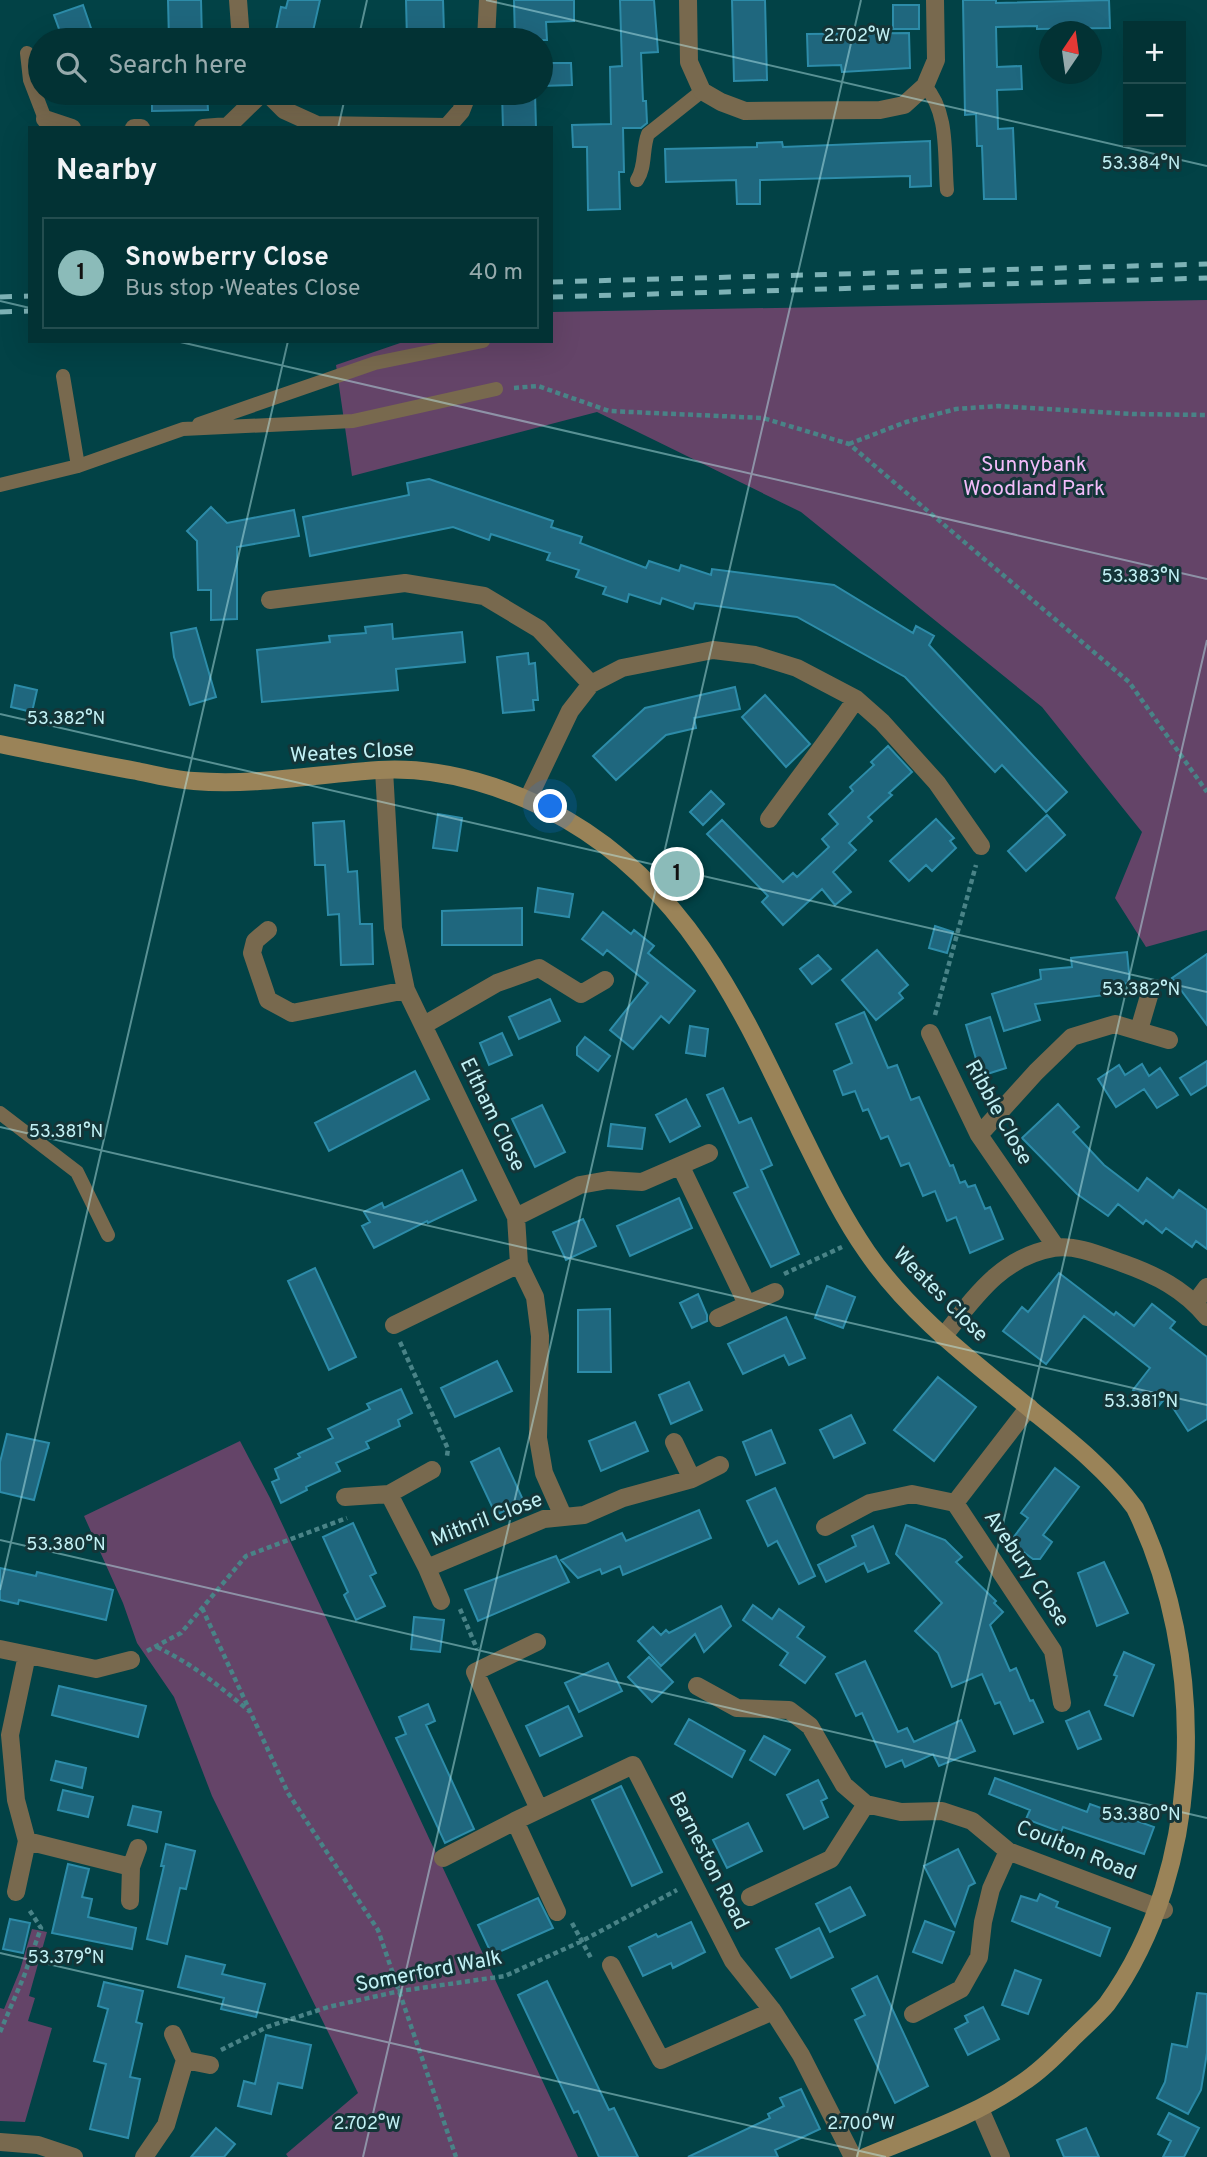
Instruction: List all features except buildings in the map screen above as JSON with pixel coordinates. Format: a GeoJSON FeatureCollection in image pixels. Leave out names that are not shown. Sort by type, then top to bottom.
{"type":"FeatureCollection","features":[{"type":"Feature","properties":{"kind":"street"},"geometry":{"type":"LineString","coordinates":[[238,0],[240,28]]}},
{"type":"Feature","properties":{"kind":"street"},"geometry":{"type":"LineString","coordinates":[[487,28],[488,0]]}},
{"type":"Feature","properties":{"kind":"street"},"geometry":{"type":"LineString","coordinates":[[688,0],[689,62],[702,91],[745,111],[880,110],[904,105],[925,86],[936,60],[935,0]]}},
{"type":"Feature","properties":{"kind":"street"},"geometry":{"type":"LineString","coordinates":[[228,126],[252,105]]}},
{"type":"Feature","properties":{"kind":"street"},"geometry":{"type":"LineString","coordinates":[[279,105],[317,125],[382,126]]}},
{"type":"Feature","properties":{"kind":"street"},"geometry":{"type":"LineString","coordinates":[[448,126],[463,105]]}},
{"type":"Feature","properties":{"kind":"street"},"geometry":{"type":"LineString","coordinates":[[45,119],[66,126]]}},
{"type":"Feature","properties":{"kind":"street"},"geometry":{"type":"LineString","coordinates":[[270,600],[405,583],[484,596],[539,629],[591,684]]}},
{"type":"Feature","properties":{"kind":"street"},"geometry":{"type":"LineString","coordinates":[[528,799],[570,711],[591,684],[622,668],[713,650],[755,655],[797,668],[856,699],[937,783],[981,846]]}},
{"type":"Feature","properties":{"kind":"street"},"geometry":{"type":"LineString","coordinates":[[769,819],[856,699]]}},
{"type":"Feature","properties":{"kind":"street","name":"Weates Close"},"geometry":{"type":"LineString","coordinates":[[0,744],[190,781],[247,783],[384,770],[427,771],[466,779],[528,799],[573,823],[612,851],[652,885],[694,935],[750,1026],[835,1202],[859,1239],[904,1297],[943,1337],[1105,1473],[1134,1507],[1161,1549],[1181,1590],[1192,1628]]}},
{"type":"Feature","properties":{"kind":"street","name":"Eltham Close"},"geometry":{"type":"LineString","coordinates":[[384,770],[393,928],[406,990],[516,1217],[519,1264],[535,1297],[538,1323],[538,1438],[544,1474],[563,1516]]}},
{"type":"Feature","properties":{"kind":"street"},"geometry":{"type":"LineString","coordinates":[[268,930],[255,941],[252,953],[268,1000],[292,1013],[406,990]]}},
{"type":"Feature","properties":{"kind":"street"},"geometry":{"type":"LineString","coordinates":[[424,1025],[497,983],[539,968],[581,993],[604,980]]}},
{"type":"Feature","properties":{"kind":"street"},"geometry":{"type":"LineString","coordinates":[[1139,1030],[1149,996]]}},
{"type":"Feature","properties":{"kind":"street"},"geometry":{"type":"LineString","coordinates":[[979,1135],[1072,1037],[1115,1024],[1169,1041]]}},
{"type":"Feature","properties":{"kind":"street","name":"Ribble Close"},"geometry":{"type":"LineString","coordinates":[[930,1033],[979,1135],[1056,1247]]}},
{"type":"Feature","properties":{"kind":"street"},"geometry":{"type":"LineString","coordinates":[[516,1217],[580,1185],[608,1180],[642,1182],[709,1153]]}},
{"type":"Feature","properties":{"kind":"street"},"geometry":{"type":"LineString","coordinates":[[681,1167],[747,1304]]}},
{"type":"Feature","properties":{"kind":"street"},"geometry":{"type":"LineString","coordinates":[[943,1337],[987,1282],[1005,1268],[1056,1247],[1106,1257],[1148,1272],[1172,1285],[1195,1303],[1207,1317]]}},
{"type":"Feature","properties":{"kind":"street"},"geometry":{"type":"LineString","coordinates":[[394,1325],[519,1264]]}},
{"type":"Feature","properties":{"kind":"street"},"geometry":{"type":"LineString","coordinates":[[1195,1303],[1207,1287]]}},
{"type":"Feature","properties":{"kind":"street"},"geometry":{"type":"LineString","coordinates":[[718,1318],[775,1292]]}},
{"type":"Feature","properties":{"kind":"street","name":"Avebury Close"},"geometry":{"type":"LineString","coordinates":[[955,1503],[1029,1407]]}},
{"type":"Feature","properties":{"kind":"street"},"geometry":{"type":"LineString","coordinates":[[674,1442],[692,1479]]}},
{"type":"Feature","properties":{"kind":"street","name":"Mithril Close"},"geometry":{"type":"LineString","coordinates":[[427,1568],[544,1518],[584,1515],[623,1498],[692,1479],[720,1465]]}},
{"type":"Feature","properties":{"kind":"street"},"geometry":{"type":"LineString","coordinates":[[345,1497],[389,1494],[432,1470]]}},
{"type":"Feature","properties":{"kind":"street","name":"Mithril Close"},"geometry":{"type":"LineString","coordinates":[[389,1494],[441,1601]]}},
{"type":"Feature","properties":{"kind":"street","name":"Avebury Close"},"geometry":{"type":"LineString","coordinates":[[825,1527],[870,1503],[912,1494],[955,1503],[1053,1651],[1062,1703]]}},
{"type":"Feature","properties":{"kind":"street"},"geometry":{"type":"LineString","coordinates":[[537,1642],[475,1672],[539,1809]]}},
{"type":"Feature","properties":{"kind":"street"},"geometry":{"type":"LineString","coordinates":[[0,1649],[96,1669],[131,1660]]}},
{"type":"Feature","properties":{"kind":"street"},"geometry":{"type":"LineString","coordinates":[[16,1892],[27,1841],[16,1800],[10,1735],[27,1655]]}},
{"type":"Feature","properties":{"kind":"street"},"geometry":{"type":"LineString","coordinates":[[697,1686],[737,1708],[789,1710],[810,1726],[844,1785],[866,1804],[831,1859],[750,1897]]}},
{"type":"Feature","properties":{"kind":"street","name":"Barneston Road"},"geometry":{"type":"LineString","coordinates":[[443,1858],[633,1765],[733,1961],[773,2011],[801,2055],[853,2157]]}},
{"type":"Feature","properties":{"kind":"street","name":"Coulton Road"},"geometry":{"type":"LineString","coordinates":[[866,1804],[901,1812],[942,1811],[972,1821],[1008,1851],[1164,1910]]}},
{"type":"Feature","properties":{"kind":"street"},"geometry":{"type":"LineString","coordinates":[[865,2157],[980,2109],[1024,2082],[1104,2007],[1139,1960],[1164,1910],[1187,1849],[1198,1804]]}},
{"type":"Feature","properties":{"kind":"street"},"geometry":{"type":"LineString","coordinates":[[514,1821],[557,1912]]}},
{"type":"Feature","properties":{"kind":"street"},"geometry":{"type":"LineString","coordinates":[[27,1841],[131,1867]]}},
{"type":"Feature","properties":{"kind":"street"},"geometry":{"type":"LineString","coordinates":[[130,1901],[131,1867],[138,1848]]}},
{"type":"Feature","properties":{"kind":"street"},"geometry":{"type":"LineString","coordinates":[[913,2014],[961,1989],[979,1957],[983,1922],[991,1889],[1008,1851]]}},
{"type":"Feature","properties":{"kind":"street"},"geometry":{"type":"LineString","coordinates":[[611,1965],[661,2060],[773,2011]]}},
{"type":"Feature","properties":{"kind":"street"},"geometry":{"type":"LineString","coordinates":[[144,2157],[166,2124],[185,2060],[173,2034]]}},
{"type":"Feature","properties":{"kind":"street"},"geometry":{"type":"LineString","coordinates":[[185,2060],[210,2065]]}},
{"type":"Feature","properties":{"kind":"street"},"geometry":{"type":"LineString","coordinates":[[980,2109],[1002,2157]]}},
{"type":"Feature","properties":{"kind":"street"},"geometry":{"type":"LineString","coordinates":[[0,2142],[74,2157]]}},
{"type":"Feature","properties":{"kind":"lane"},"geometry":{"type":"LineString","coordinates":[[27,54],[28,63]]}},
{"type":"Feature","properties":{"kind":"lane"},"geometry":{"type":"LineString","coordinates":[[925,86],[934,96],[941,112],[947,190]]}},
{"type":"Feature","properties":{"kind":"lane"},"geometry":{"type":"LineString","coordinates":[[637,180],[642,173],[644,142],[648,134],[702,91]]}},
{"type":"Feature","properties":{"kind":"lane"},"geometry":{"type":"LineString","coordinates":[[40,105],[45,119]]}},
{"type":"Feature","properties":{"kind":"lane"},"geometry":{"type":"LineString","coordinates":[[0,485],[78,466],[375,363],[473,343]]}},
{"type":"Feature","properties":{"kind":"lane"},"geometry":{"type":"LineString","coordinates":[[63,376],[78,466]]}},
{"type":"Feature","properties":{"kind":"lane"},"geometry":{"type":"LineString","coordinates":[[183,429],[352,421],[496,389]]}},
{"type":"Feature","properties":{"kind":"lane"},"geometry":{"type":"LineString","coordinates":[[0,1113],[78,1172],[108,1235]]}},
{"type":"Feature","properties":{"kind":"path"},"geometry":{"type":"LineString","coordinates":[[496,389],[538,386],[609,411],[763,418],[849,444],[1129,682],[1207,792]]}},
{"type":"Feature","properties":{"kind":"path"},"geometry":{"type":"LineString","coordinates":[[849,444],[906,422],[956,409],[998,406],[1133,414],[1207,415]]}},
{"type":"Feature","properties":{"kind":"path"},"geometry":{"type":"LineString","coordinates":[[930,1033],[981,846]]}},
{"type":"Feature","properties":{"kind":"path"},"geometry":{"type":"LineString","coordinates":[[775,1292],[772,1280],[859,1239]]}},
{"type":"Feature","properties":{"kind":"path"},"geometry":{"type":"LineString","coordinates":[[394,1325],[448,1449],[447,1461],[432,1470]]}},
{"type":"Feature","properties":{"kind":"path"},"geometry":{"type":"LineString","coordinates":[[131,1660],[181,1633],[246,1556],[352,1516],[345,1497]]}},
{"type":"Feature","properties":{"kind":"path"},"geometry":{"type":"LineString","coordinates":[[441,1601],[453,1595],[485,1667]]}},
{"type":"Feature","properties":{"kind":"path"},"geometry":{"type":"LineString","coordinates":[[202,1608],[288,1793],[378,1930],[456,2157]]}},
{"type":"Feature","properties":{"kind":"path"},"geometry":{"type":"LineString","coordinates":[[156,1647],[181,1658],[210,1678],[251,1713]]}},
{"type":"Feature","properties":{"kind":"path","name":"Somerford Walk"},"geometry":{"type":"LineString","coordinates":[[210,2065],[216,2052],[267,2026],[328,2007],[400,1992],[505,1976],[582,1941],[692,1882]]}},
{"type":"Feature","properties":{"kind":"path"},"geometry":{"type":"LineString","coordinates":[[0,2032],[41,1928],[16,1892]]}},
{"type":"Feature","properties":{"kind":"path"},"geometry":{"type":"LineString","coordinates":[[557,1912],[564,1908],[595,1965],[611,1965]]}},
{"type":"Feature","properties":{"kind":"green space","name":"Sunnybank Woodland Park"},"geometry":{"type":"Polygon","coordinates":[[[1207,300],[1207,930],[1146,947],[1115,898],[1142,832],[1042,707],[801,512],[597,412],[352,476],[336,365],[400,343],[553,343],[553,312],[1207,300]]]}},
{"type":"Feature","properties":{"kind":"green space"},"geometry":{"type":"Polygon","coordinates":[[[240,1441],[270,1498],[578,2157],[288,2157],[286,2154],[358,2093],[212,1796],[174,1697],[137,1643],[123,1603],[84,1516],[240,1441]]]}},
{"type":"Feature","properties":{"kind":"green space"},"geometry":{"type":"Polygon","coordinates":[[[32,1929],[47,1932],[29,1996],[35,1998],[28,2021],[52,2028],[25,2122],[0,2121],[0,2008],[4,2009],[20,1970],[32,1929]]]}},
{"type":"Feature","properties":{"kind":"railway"},"geometry":{"type":"LineString","coordinates":[[553,282],[1207,264]]}},
{"type":"Feature","properties":{"kind":"railway"},"geometry":{"type":"LineString","coordinates":[[553,297],[1207,278]]}},
{"type":"Feature","properties":{"kind":"railway"},"geometry":{"type":"LineString","coordinates":[[0,297],[28,296]]}},
{"type":"Feature","properties":{"kind":"railway"},"geometry":{"type":"LineString","coordinates":[[0,312],[28,311]]}},
{"type":"Feature","properties":{"kind":"place","name":"Snowberry Close"},"geometry":{"type":"Point","coordinates":[677,874]}}]}
